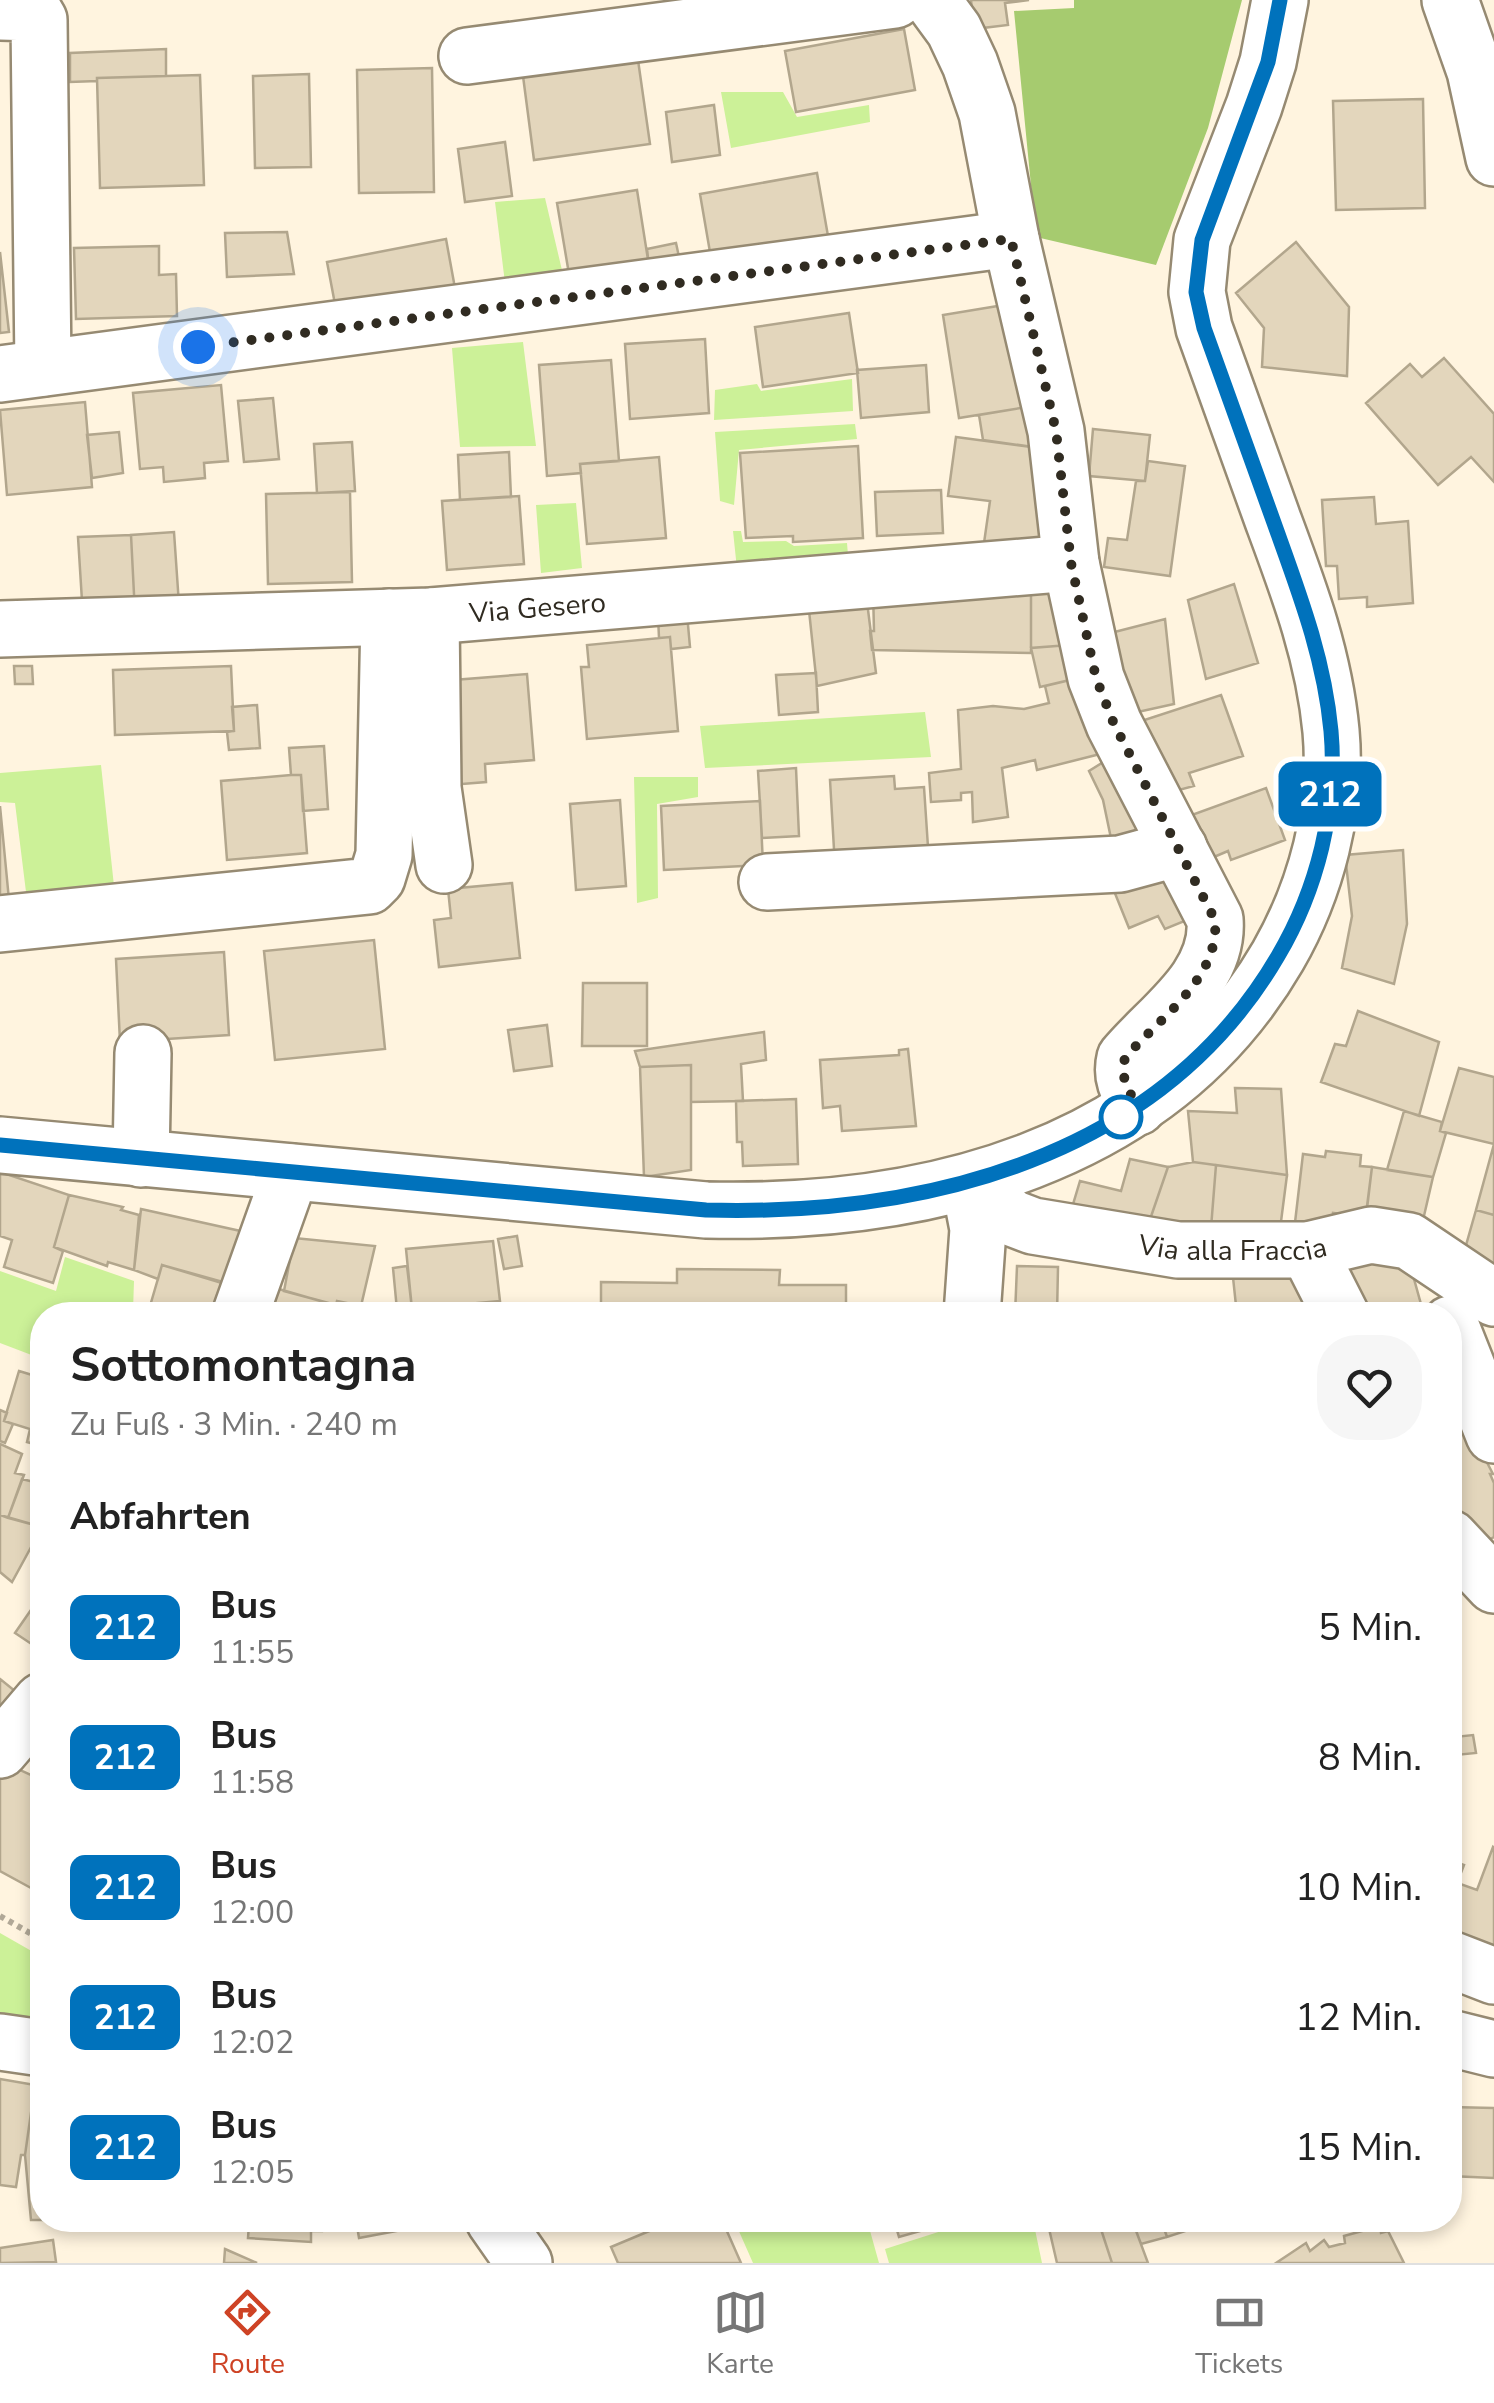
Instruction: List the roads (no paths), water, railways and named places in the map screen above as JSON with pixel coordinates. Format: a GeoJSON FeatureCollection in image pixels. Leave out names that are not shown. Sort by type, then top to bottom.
{"type":"FeatureCollection","features":[{"type":"Feature","properties":{"kind":"street"},"geometry":{"type":"LineString","coordinates":[[467,56],[896,0]]}},
{"type":"Feature","properties":{"kind":"street"},"geometry":{"type":"LineString","coordinates":[[932,0],[962,47],[987,113],[1011,239],[1056,431],[1071,563],[1096,678],[1114,724],[1210,905],[1216,934],[1211,956],[1191,987],[1125,1058],[1125,1085],[1138,1107]]}},
{"type":"Feature","properties":{"kind":"street"},"geometry":{"type":"LineString","coordinates":[[0,1145],[706,1210],[781,1212],[904,1196],[969,1182],[1054,1150],[1138,1107],[1173,1082],[1216,1040],[1271,967],[1305,900],[1321,847],[1332,782],[1331,735],[1318,648],[1204,328],[1196,292],[1202,240],[1268,62],[1280,0]]}},
{"type":"Feature","properties":{"kind":"street"},"geometry":{"type":"LineString","coordinates":[[1450,0],[1475,70],[1494,158]]}},
{"type":"Feature","properties":{"kind":"street"},"geometry":{"type":"LineString","coordinates":[[0,12],[36,13],[39,20],[22,371],[1011,239]]}},
{"type":"Feature","properties":{"kind":"street","name":"Via Gesero"},"geometry":{"type":"LineString","coordinates":[[0,629],[410,617],[1071,563]]}},
{"type":"Feature","properties":{"kind":"street"},"geometry":{"type":"LineString","coordinates":[[410,617],[444,865]]}},
{"type":"Feature","properties":{"kind":"street"},"geometry":{"type":"LineString","coordinates":[[0,924],[369,886],[377,878],[384,855],[410,617]]}},
{"type":"Feature","properties":{"kind":"street"},"geometry":{"type":"LineString","coordinates":[[766,882],[1120,864],[1179,848]]}},
{"type":"Feature","properties":{"kind":"street"},"geometry":{"type":"LineString","coordinates":[[141,1158],[143,1052]]}},
{"type":"Feature","properties":{"kind":"street"},"geometry":{"type":"LineString","coordinates":[[245,1302],[291,1172]]}},
{"type":"Feature","properties":{"kind":"street"},"geometry":{"type":"LineString","coordinates":[[969,1182],[978,1229],[973,1302]]}},
{"type":"Feature","properties":{"kind":"street","name":"Via alla Fraccia"},"geometry":{"type":"LineString","coordinates":[[969,1182],[1012,1218],[1033,1226],[1178,1250],[1308,1250],[1372,1235],[1409,1241],[1465,1294]]}},
{"type":"Feature","properties":{"kind":"street"},"geometry":{"type":"LineString","coordinates":[[1308,1250],[1334,1302]]}},
{"type":"Feature","properties":{"kind":"street"},"geometry":{"type":"LineString","coordinates":[[1462,1354],[1494,1435]]}},
{"type":"Feature","properties":{"kind":"street"},"geometry":{"type":"LineString","coordinates":[[1462,1551],[1494,1585]]}},
{"type":"Feature","properties":{"kind":"street"},"geometry":{"type":"LineString","coordinates":[[0,1750],[30,1715]]}},
{"type":"Feature","properties":{"kind":"street"},"geometry":{"type":"LineString","coordinates":[[1462,1964],[1494,1976]]}},
{"type":"Feature","properties":{"kind":"street"},"geometry":{"type":"LineString","coordinates":[[1462,2041],[1494,2048]]}},
{"type":"Feature","properties":{"kind":"street"},"geometry":{"type":"LineString","coordinates":[[0,2042],[30,2046]]}},
{"type":"Feature","properties":{"kind":"street"},"geometry":{"type":"LineString","coordinates":[[502,2232],[524,2263]]}}]}
